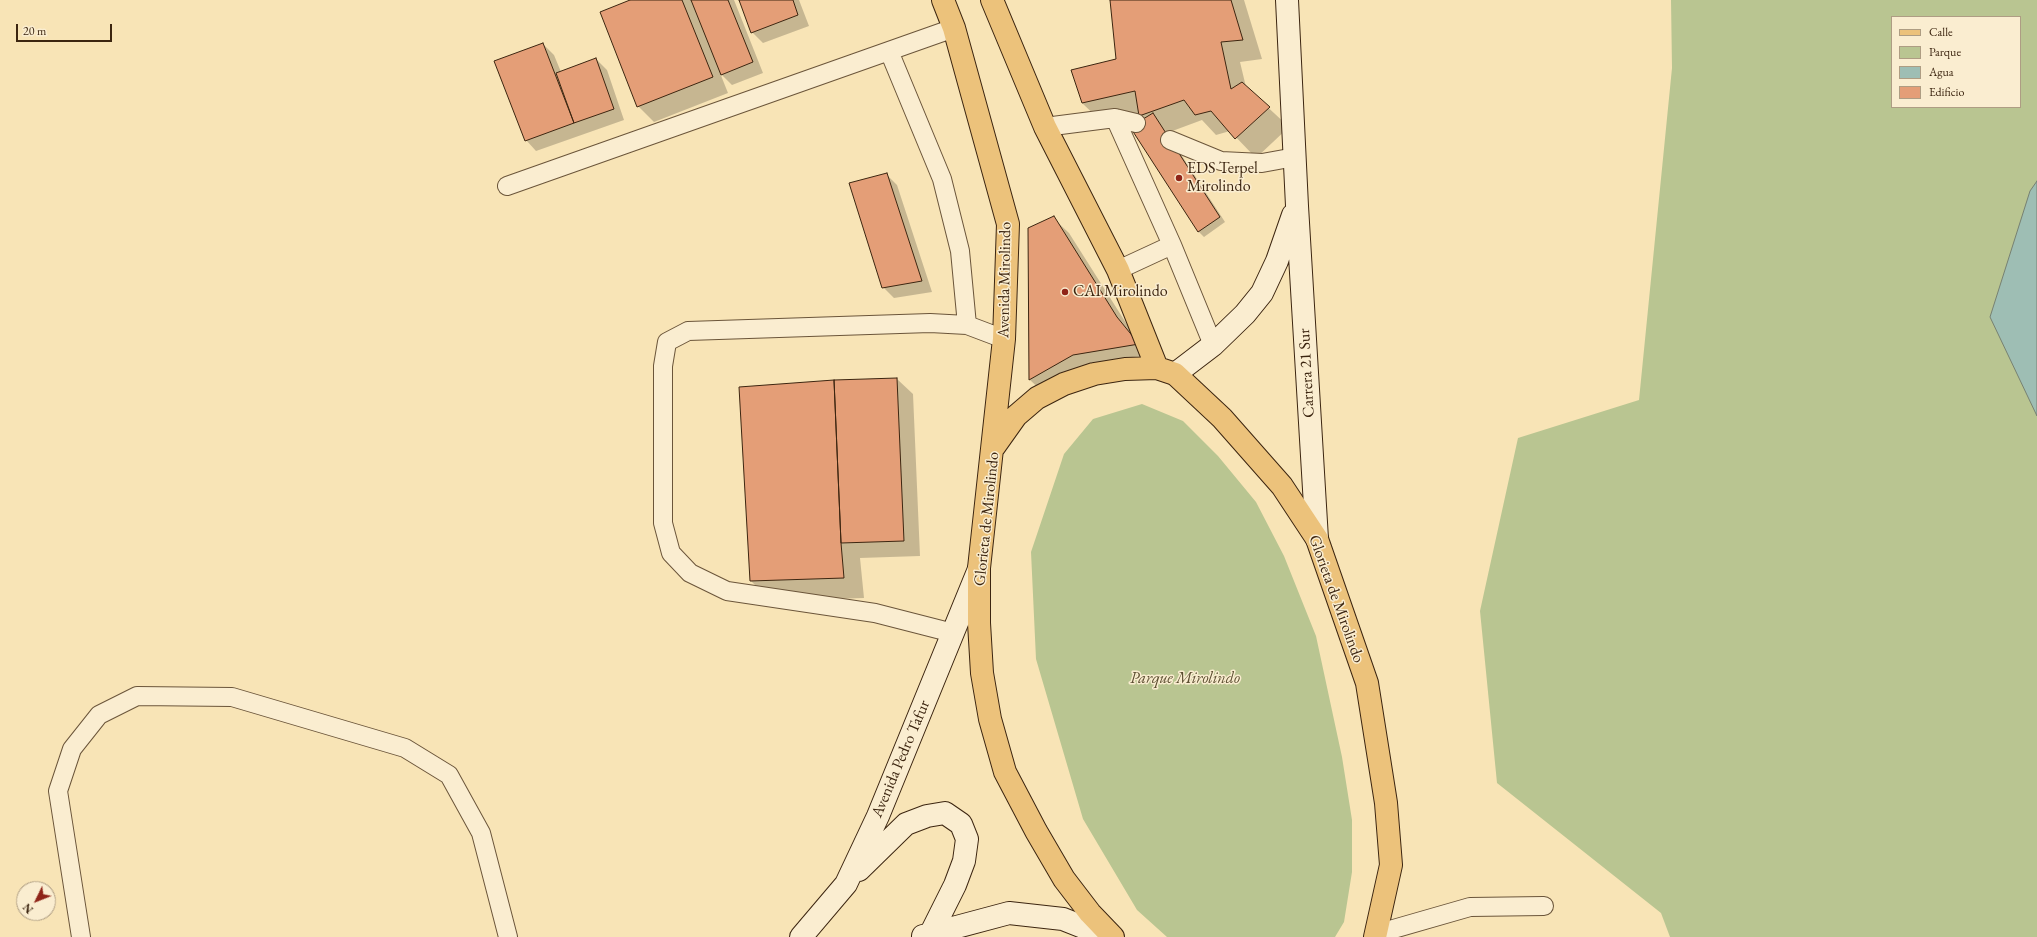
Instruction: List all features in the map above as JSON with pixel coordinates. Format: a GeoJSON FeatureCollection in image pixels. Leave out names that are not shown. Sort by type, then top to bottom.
{"type":"FeatureCollection","features":[{"type":"Feature","properties":{"kind":"main road","name":"Avenida Mirolindo"},"geometry":{"type":"LineString","coordinates":[[943,0],[954,28],[1008,224],[1004,339],[993,448]]}},
{"type":"Feature","properties":{"kind":"main road"},"geometry":{"type":"LineString","coordinates":[[992,0],[1045,127],[1118,270],[1166,371]]}},
{"type":"Feature","properties":{"kind":"main road","name":"Carrera 21 Sur"},"geometry":{"type":"LineString","coordinates":[[1287,0],[1297,206],[1317,539]]}},
{"type":"Feature","properties":{"kind":"main road","name":"Carrera 21 Sur"},"geometry":{"type":"LineString","coordinates":[[1166,371],[1213,345],[1245,314],[1262,293],[1277,261],[1297,206]]}},
{"type":"Feature","properties":{"kind":"main road","name":"Glorieta de Mirolindo"},"geometry":{"type":"LineString","coordinates":[[1113,937],[1090,913],[1064,879],[1036,831],[1005,772],[990,719],[982,673],[979,623],[979,568],[993,448],[1016,416],[1037,398],[1064,384],[1094,374],[1125,369],[1166,371],[1222,418],[1282,486],[1317,539],[1367,683],[1381,763],[1391,865],[1376,935]]}},
{"type":"Feature","properties":{"kind":"main road","name":"Avenida Pedro Tafur"},"geometry":{"type":"LineString","coordinates":[[801,937],[846,884],[878,816],[979,568]]}},
{"type":"Feature","properties":{"kind":"main road"},"geometry":{"type":"LineString","coordinates":[[846,884],[889,839],[906,824],[927,816],[945,813],[961,824],[967,839],[964,861],[955,886],[926,935]]}},
{"type":"Feature","properties":{"kind":"main road"},"geometry":{"type":"LineString","coordinates":[[926,935],[1009,913],[1063,919],[1108,937]]}},
{"type":"Feature","properties":{"kind":"lane"},"geometry":{"type":"LineString","coordinates":[[507,186],[954,28]]}},
{"type":"Feature","properties":{"kind":"lane"},"geometry":{"type":"LineString","coordinates":[[890,50],[942,179],[960,251],[967,325]]}},
{"type":"Feature","properties":{"kind":"lane"},"geometry":{"type":"LineString","coordinates":[[1115,118],[1172,245],[1213,345]]}},
{"type":"Feature","properties":{"kind":"lane"},"geometry":{"type":"LineString","coordinates":[[1045,127],[1115,118],[1136,123]]}},
{"type":"Feature","properties":{"kind":"lane"},"geometry":{"type":"LineString","coordinates":[[1170,140],[1221,161],[1262,163],[1295,157]]}},
{"type":"Feature","properties":{"kind":"lane"},"geometry":{"type":"LineString","coordinates":[[1118,270],[1172,245]]}},
{"type":"Feature","properties":{"kind":"lane"},"geometry":{"type":"LineString","coordinates":[[953,633],[875,613],[727,591],[690,573],[671,553],[663,523],[662,366],[668,342],[688,331],[930,323],[967,325],[1004,339]]}},
{"type":"Feature","properties":{"kind":"lane"},"geometry":{"type":"LineString","coordinates":[[81,937],[58,791],[72,749],[99,715],[137,696],[232,697],[405,748],[449,775],[481,833],[508,937]]}},
{"type":"Feature","properties":{"kind":"lane"},"geometry":{"type":"LineString","coordinates":[[1376,935],[1470,907],[1544,906]]}},
{"type":"Feature","properties":{"kind":"green space"},"geometry":{"type":"Polygon","coordinates":[[[1671,0],[2037,0],[2037,937],[1670,937],[1661,913],[1497,783],[1480,611],[1518,438],[1639,400],[1672,68],[1671,0]]]}},
{"type":"Feature","properties":{"kind":"green space","name":"Parque Mirolindo"},"geometry":{"type":"Polygon","coordinates":[[[1142,404],[1183,421],[1218,456],[1256,502],[1284,556],[1316,636],[1342,757],[1352,820],[1352,872],[1344,922],[1335,937],[1167,937],[1137,910],[1083,819],[1036,659],[1031,552],[1064,454],[1093,419],[1142,404]]]}},
{"type":"Feature","properties":{"kind":"water"},"geometry":{"type":"Polygon","coordinates":[[[2037,181],[2037,416],[1990,317],[2030,191],[2037,181]]]}},
{"type":"Feature","properties":{"kind":"building"},"geometry":{"type":"Polygon","coordinates":[[[630,0],[682,0],[713,77],[637,107],[600,12],[630,0]]]}},
{"type":"Feature","properties":{"kind":"building"},"geometry":{"type":"Polygon","coordinates":[[[691,0],[728,0],[753,62],[721,75],[691,0]]]}},
{"type":"Feature","properties":{"kind":"building"},"geometry":{"type":"Polygon","coordinates":[[[739,0],[793,0],[798,15],[751,33],[739,0]]]}},
{"type":"Feature","properties":{"kind":"building"},"geometry":{"type":"Polygon","coordinates":[[[1110,0],[1231,0],[1243,40],[1221,42],[1231,89],[1242,82],[1270,107],[1235,139],[1211,111],[1195,115],[1184,100],[1139,116],[1135,91],[1082,103],[1071,70],[1116,59],[1110,0]]]}},
{"type":"Feature","properties":{"kind":"building"},"geometry":{"type":"Polygon","coordinates":[[[543,43],[574,123],[525,141],[494,61],[543,43]]]}},
{"type":"Feature","properties":{"kind":"building"},"geometry":{"type":"Polygon","coordinates":[[[596,58],[614,109],[574,123],[556,73],[596,58]]]}},
{"type":"Feature","properties":{"kind":"building","name":"EDS Terpel Mirolindo"},"geometry":{"type":"Polygon","coordinates":[[[1153,113],[1220,217],[1198,232],[1130,127],[1153,113]]]}},
{"type":"Feature","properties":{"kind":"building"},"geometry":{"type":"Polygon","coordinates":[[[887,173],[922,281],[882,288],[849,183],[887,173]]]}},
{"type":"Feature","properties":{"kind":"building","name":"CAI Mirolindo"},"geometry":{"type":"Polygon","coordinates":[[[1054,216],[1117,317],[1139,344],[1073,355],[1029,380],[1028,228],[1054,216]]]}},
{"type":"Feature","properties":{"kind":"building"},"geometry":{"type":"Polygon","coordinates":[[[897,378],[904,541],[841,543],[834,380],[897,378]]]}},
{"type":"Feature","properties":{"kind":"building"},"geometry":{"type":"Polygon","coordinates":[[[834,380],[841,543],[844,578],[750,581],[739,387],[834,380]]]}},
{"type":"Feature","properties":{"kind":"place","name":"EDS Terpel Mirolindo"},"geometry":{"type":"Point","coordinates":[1179,178]}},
{"type":"Feature","properties":{"kind":"place","name":"CAI Mirolindo"},"geometry":{"type":"Point","coordinates":[1065,292]}}]}
